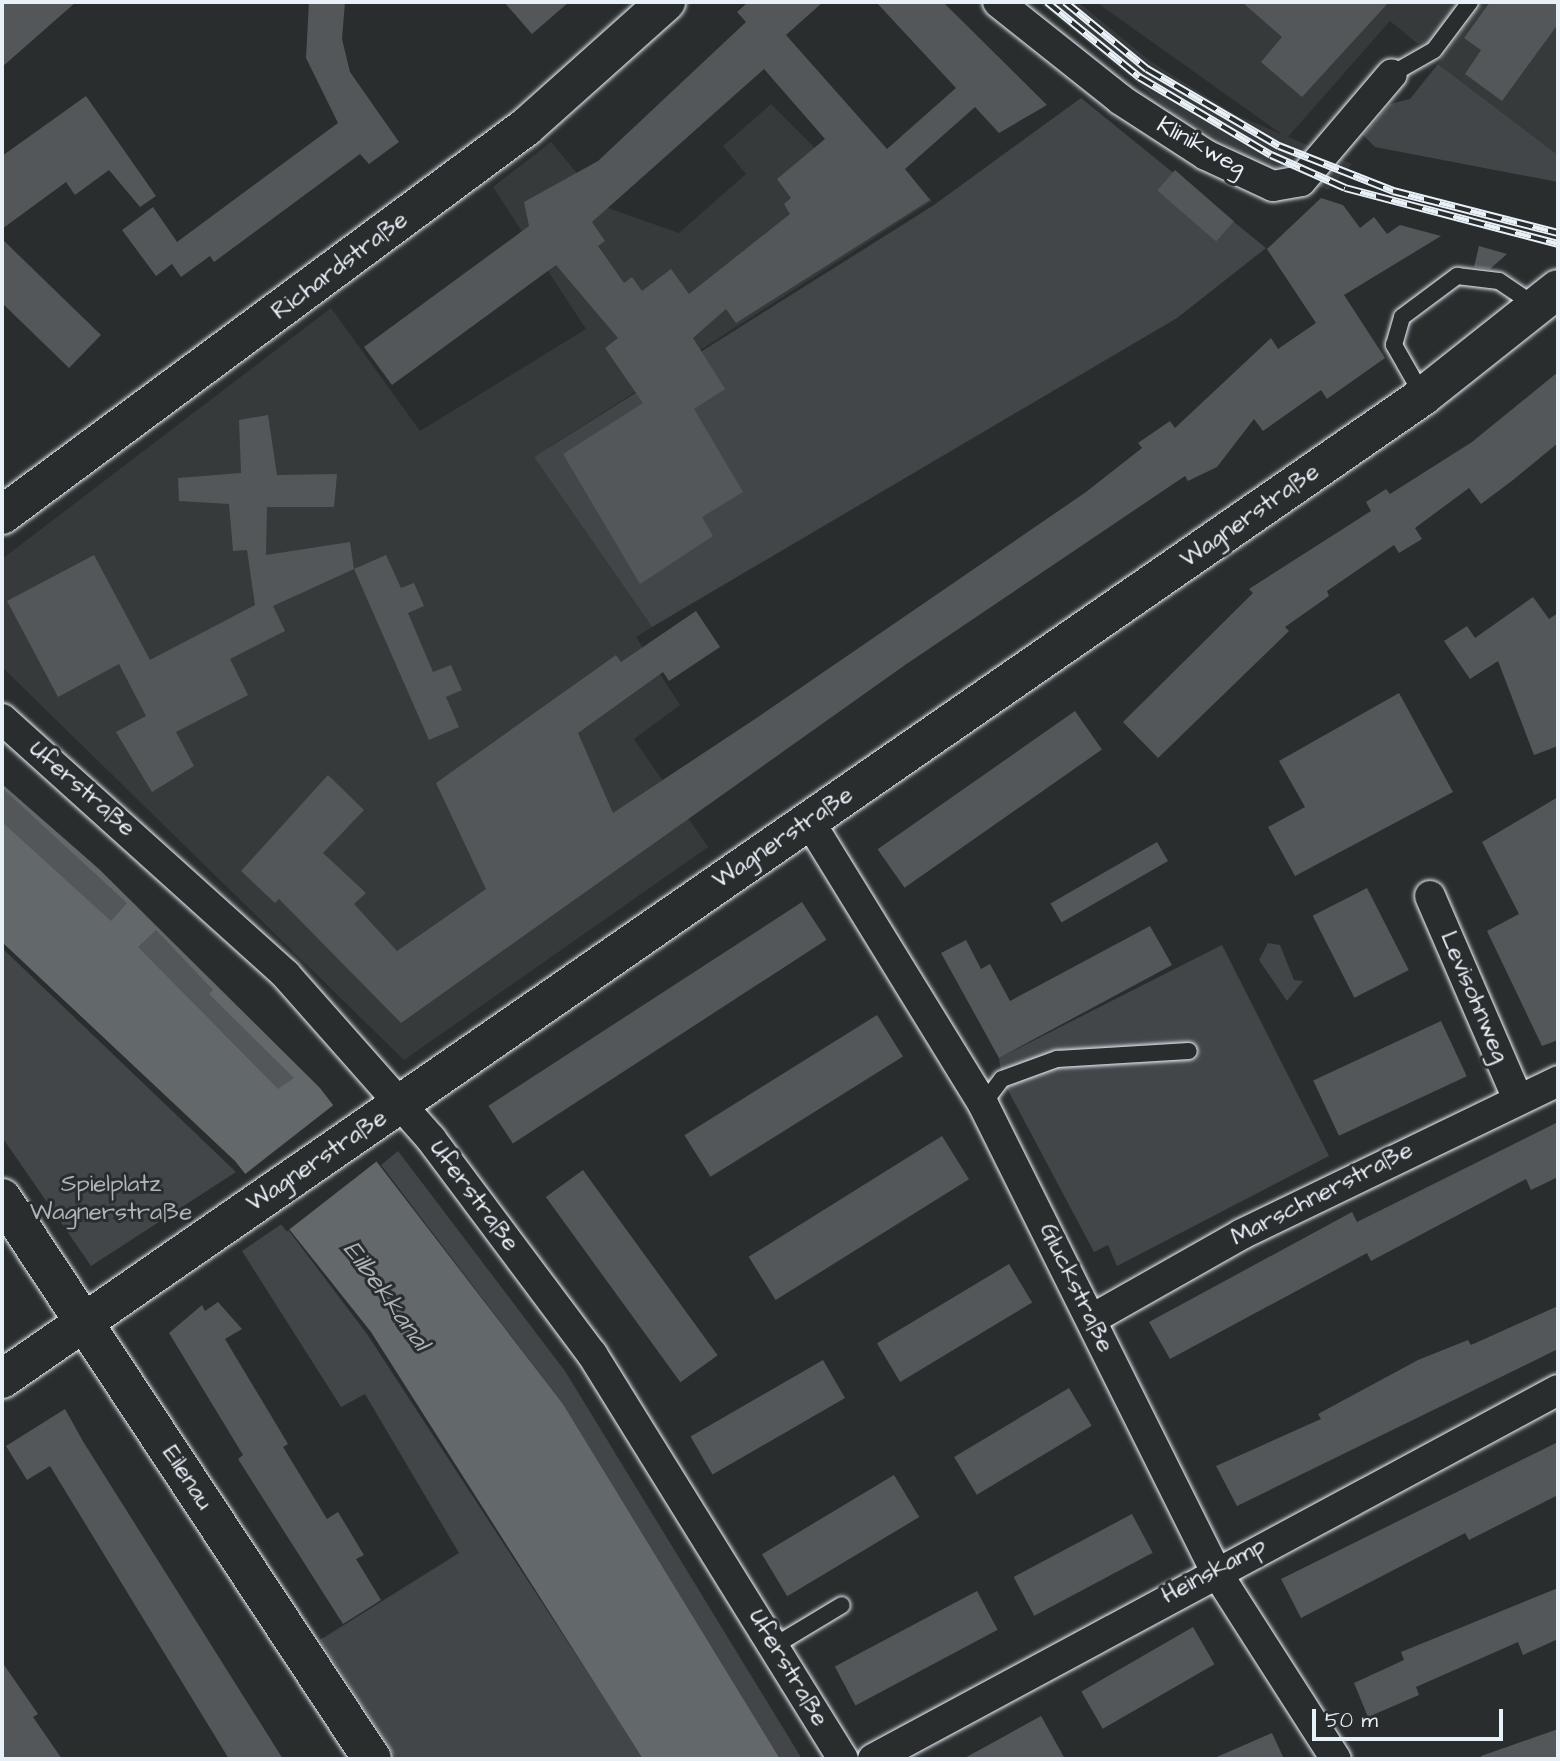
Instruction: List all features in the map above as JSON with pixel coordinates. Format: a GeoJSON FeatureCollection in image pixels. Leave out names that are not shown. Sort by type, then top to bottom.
{"type":"FeatureCollection","features":[{"type":"Feature","properties":{"kind":"main road","name":"Richardstraße"},"geometry":{"type":"LineString","coordinates":[[2,514],[526,127],[666,2]]}},
{"type":"Feature","properties":{"kind":"main road","name":"Wagnerstraße"},"geometry":{"type":"LineString","coordinates":[[2,1379],[1423,396],[1548,298]]}},
{"type":"Feature","properties":{"kind":"main road","name":"Eilenau"},"geometry":{"type":"LineString","coordinates":[[2,1198],[372,1759]]}},
{"type":"Feature","properties":{"kind":"street","name":"Klinikweg"},"geometry":{"type":"LineString","coordinates":[[998,2],[1121,100],[1206,155],[1273,186],[1301,181],[1392,74]]}},
{"type":"Feature","properties":{"kind":"street","name":"Uferstraße"},"geometry":{"type":"LineString","coordinates":[[2,719],[286,975],[401,1104],[592,1354],[844,1759]]}},
{"type":"Feature","properties":{"kind":"street","name":"Gluckstraße"},"geometry":{"type":"LineString","coordinates":[[809,821],[983,1104],[1215,1570],[1336,1759]]}},
{"type":"Feature","properties":{"kind":"street","name":"Levisohnweg"},"geometry":{"type":"LineString","coordinates":[[1430,896],[1518,1099]]}},
{"type":"Feature","properties":{"kind":"street","name":"Marschnerstraße"},"geometry":{"type":"LineString","coordinates":[[1092,1319],[1242,1234],[1558,1081]]}},
{"type":"Feature","properties":{"kind":"street","name":"Heinskamp"},"geometry":{"type":"LineString","coordinates":[[873,1759],[1215,1570],[1558,1390]]}},
{"type":"Feature","properties":{"kind":"lane"},"geometry":{"type":"LineString","coordinates":[[1392,74],[1434,51],[1470,2]]}},
{"type":"Feature","properties":{"kind":"lane"},"geometry":{"type":"LineString","coordinates":[[1423,396],[1394,345],[1402,317],[1457,276],[1499,281],[1548,298]]}},
{"type":"Feature","properties":{"kind":"lane"},"geometry":{"type":"LineString","coordinates":[[983,1104],[1002,1079],[1057,1059],[1189,1051]]}},
{"type":"Feature","properties":{"kind":"lane"},"geometry":{"type":"LineString","coordinates":[[774,1646],[842,1605]]}},
{"type":"Feature","properties":{"kind":"shaded area"},"geometry":{"type":"Polygon","coordinates":[[[1038,2],[1078,2],[1150,61],[1236,115],[1352,164],[1328,190],[1260,164],[1176,115],[1038,2]]]}},
{"type":"Feature","properties":{"kind":"shaded area"},"geometry":{"type":"Polygon","coordinates":[[[1096,2],[1463,2],[1434,41],[1418,44],[1390,21],[1287,138],[1096,2]]]}},
{"type":"Feature","properties":{"kind":"shaded area"},"geometry":{"type":"Polygon","coordinates":[[[1482,2],[1558,2],[1558,155],[1438,64],[1482,2]]]}},
{"type":"Feature","properties":{"kind":"shaded area"},"geometry":{"type":"Polygon","coordinates":[[[771,104],[828,161],[875,135],[932,201],[534,457],[652,627],[636,637],[680,705],[634,739],[708,847],[404,1060],[2,667],[2,559],[331,308],[420,431],[586,329],[493,187],[551,142],[605,207],[679,233],[746,174],[723,146],[771,104]]]}},
{"type":"Feature","properties":{"kind":"green space"},"geometry":{"type":"Polygon","coordinates":[[[1438,64],[1558,155],[1558,182],[1375,147],[1363,135],[1390,104],[1410,99],[1438,64]]]}},
{"type":"Feature","properties":{"kind":"green space"},"geometry":{"type":"Polygon","coordinates":[[[1081,98],[1266,248],[1177,318],[652,627],[534,457],[934,205],[1081,98]]]}},
{"type":"Feature","properties":{"kind":"green space"},"geometry":{"type":"Polygon","coordinates":[[[1268,943],[1280,945],[1294,980],[1303,981],[1287,1001],[1259,960],[1268,943]]]}},
{"type":"Feature","properties":{"kind":"green space"},"geometry":{"type":"Polygon","coordinates":[[[1222,945],[1329,1156],[1117,1266],[1108,1245],[1094,1252],[1002,1079],[999,1058],[1222,945]]]}},
{"type":"Feature","properties":{"kind":"green space","name":"Spielplatz Wagnerstraße"},"geometry":{"type":"Polygon","coordinates":[[[2,948],[236,1172],[91,1266],[2,1137],[2,948]]]}},
{"type":"Feature","properties":{"kind":"green space"},"geometry":{"type":"Polygon","coordinates":[[[398,1151],[565,1371],[802,1759],[780,1759],[563,1404],[381,1165],[398,1151]]]}},
{"type":"Feature","properties":{"kind":"green space"},"geometry":{"type":"Polygon","coordinates":[[[283,1223],[367,1334],[644,1759],[397,1759],[320,1640],[459,1553],[365,1394],[341,1407],[242,1251],[283,1223]]]}},
{"type":"Feature","properties":{"kind":"water","name":"Eilbekkanal"},"geometry":{"type":"Polygon","coordinates":[[[2,784],[99,869],[320,1088],[563,1404],[780,1759],[643,1759],[371,1332],[235,1161],[2,942],[2,784]]]}},
{"type":"Feature","properties":{"kind":"pier"},"geometry":{"type":"Polygon","coordinates":[[[336,1103],[380,1159],[287,1232],[243,1176],[336,1103]]]}},
{"type":"Feature","properties":{"kind":"building"},"geometry":{"type":"Polygon","coordinates":[[[2,2],[76,2],[2,67],[2,2]]]}},
{"type":"Feature","properties":{"kind":"building"},"geometry":{"type":"Polygon","coordinates":[[[309,2],[345,2],[342,39],[350,72],[399,142],[369,164],[360,154],[214,262],[210,256],[181,277],[172,264],[156,276],[122,230],[153,207],[177,242],[338,123],[306,58],[309,2]]]}},
{"type":"Feature","properties":{"kind":"building"},"geometry":{"type":"Polygon","coordinates":[[[504,2],[569,2],[532,34],[504,2]]]}},
{"type":"Feature","properties":{"kind":"building"},"geometry":{"type":"Polygon","coordinates":[[[748,2],[823,2],[786,35],[887,149],[956,88],[876,2],[943,2],[1047,105],[999,133],[975,107],[905,169],[930,200],[736,323],[726,309],[693,338],[725,389],[694,409],[743,492],[702,517],[713,536],[640,584],[563,454],[643,403],[605,348],[618,338],[556,265],[392,385],[364,347],[529,226],[524,202],[598,161],[746,22],[737,12],[748,2]],[[764,69],[592,222],[605,241],[598,246],[624,283],[632,277],[642,291],[671,269],[689,294],[790,214],[784,204],[791,198],[777,179],[825,139],[764,69]]]}},
{"type":"Feature","properties":{"kind":"building"},"geometry":{"type":"Polygon","coordinates":[[[1242,2],[1389,2],[1302,97],[1261,62],[1282,37],[1242,2]]]}},
{"type":"Feature","properties":{"kind":"building"},"geometry":{"type":"Polygon","coordinates":[[[1490,2],[1558,2],[1558,24],[1502,101],[1465,74],[1481,50],[1464,38],[1490,2]]]}},
{"type":"Feature","properties":{"kind":"building"},"geometry":{"type":"Polygon","coordinates":[[[86,96],[156,196],[140,207],[109,170],[75,195],[66,182],[2,229],[2,156],[86,96]]]}},
{"type":"Feature","properties":{"kind":"building"},"geometry":{"type":"Polygon","coordinates":[[[1175,170],[1234,221],[1216,242],[1157,190],[1175,170]]]}},
{"type":"Feature","properties":{"kind":"building"},"geometry":{"type":"Polygon","coordinates":[[[1321,198],[1343,205],[1360,228],[1374,217],[1387,234],[1400,225],[1441,236],[1344,295],[1385,358],[1327,399],[1321,390],[1263,431],[1254,419],[1217,467],[1188,481],[1185,476],[905,665],[401,1023],[279,899],[275,903],[241,871],[328,775],[364,810],[323,853],[366,893],[354,904],[397,951],[486,889],[436,783],[616,655],[621,662],[696,611],[720,647],[669,681],[663,672],[578,733],[613,813],[1086,492],[1142,448],[1138,443],[1170,421],[1175,428],[1271,338],[1278,349],[1316,323],[1267,249],[1321,198]]]}},
{"type":"Feature","properties":{"kind":"building"},"geometry":{"type":"Polygon","coordinates":[[[2,239],[101,335],[69,368],[2,303],[2,239]]]}},
{"type":"Feature","properties":{"kind":"building"},"geometry":{"type":"Polygon","coordinates":[[[1479,246],[1507,254],[1490,269],[1474,267],[1479,246]]]}},
{"type":"Feature","properties":{"kind":"building"},"geometry":{"type":"Polygon","coordinates":[[[1558,372],[1558,443],[1513,480],[1481,504],[1469,488],[1415,528],[1422,539],[1399,553],[1394,545],[1327,591],[1329,596],[1285,627],[1289,631],[1158,758],[1123,722],[1253,593],[1249,589],[1371,511],[1366,502],[1386,489],[1390,494],[1472,442],[1558,372]]]}},
{"type":"Feature","properties":{"kind":"building"},"geometry":{"type":"Polygon","coordinates":[[[268,415],[277,475],[337,474],[334,507],[267,507],[266,555],[350,542],[354,569],[273,606],[285,631],[230,659],[248,695],[176,732],[194,766],[152,792],[116,732],[146,716],[119,664],[58,697],[7,601],[94,555],[150,660],[255,605],[247,550],[233,551],[229,504],[179,501],[178,478],[241,473],[239,420],[268,415]]]}},
{"type":"Feature","properties":{"kind":"building"},"geometry":{"type":"Polygon","coordinates":[[[386,555],[401,588],[414,583],[424,606],[408,613],[433,672],[451,665],[462,690],[446,697],[459,727],[429,740],[354,569],[386,555]]]}},
{"type":"Feature","properties":{"kind":"building"},"geometry":{"type":"Polygon","coordinates":[[[1533,597],[1549,619],[1558,613],[1558,746],[1534,755],[1498,661],[1470,679],[1444,641],[1467,626],[1475,638],[1533,597]]]}},
{"type":"Feature","properties":{"kind":"building"},"geometry":{"type":"Polygon","coordinates":[[[1399,693],[1453,792],[1295,876],[1268,827],[1305,807],[1279,761],[1399,693]]]}},
{"type":"Feature","properties":{"kind":"building"},"geometry":{"type":"Polygon","coordinates":[[[1075,711],[1102,750],[905,888],[878,849],[1075,711]]]}},
{"type":"Feature","properties":{"kind":"building"},"geometry":{"type":"Polygon","coordinates":[[[2,788],[127,903],[111,921],[2,822],[2,788]]]}},
{"type":"Feature","properties":{"kind":"building"},"geometry":{"type":"Polygon","coordinates":[[[1558,797],[1558,1040],[1542,1046],[1487,931],[1519,914],[1482,842],[1558,797]]]}},
{"type":"Feature","properties":{"kind":"building"},"geometry":{"type":"Polygon","coordinates":[[[1157,842],[1168,861],[1061,923],[1050,904],[1157,842]]]}},
{"type":"Feature","properties":{"kind":"building"},"geometry":{"type":"Polygon","coordinates":[[[1367,888],[1409,970],[1354,998],[1313,916],[1367,888]]]}},
{"type":"Feature","properties":{"kind":"building"},"geometry":{"type":"Polygon","coordinates":[[[802,902],[827,940],[513,1143],[488,1106],[802,902]]]}},
{"type":"Feature","properties":{"kind":"building"},"geometry":{"type":"Polygon","coordinates":[[[1150,926],[1172,965],[999,1058],[941,953],[966,940],[981,969],[990,964],[1010,1001],[1150,926]]]}},
{"type":"Feature","properties":{"kind":"building"},"geometry":{"type":"Polygon","coordinates":[[[156,930],[213,990],[209,994],[294,1078],[278,1089],[138,947],[156,930]]]}},
{"type":"Feature","properties":{"kind":"building"},"geometry":{"type":"Polygon","coordinates":[[[877,1015],[903,1057],[710,1177],[684,1135],[877,1015]]]}},
{"type":"Feature","properties":{"kind":"building"},"geometry":{"type":"Polygon","coordinates":[[[1441,1021],[1467,1076],[1339,1136],[1313,1081],[1441,1021]]]}},
{"type":"Feature","properties":{"kind":"building"},"geometry":{"type":"Polygon","coordinates":[[[1558,1122],[1558,1177],[1531,1190],[1526,1179],[1371,1261],[1367,1253],[1170,1359],[1149,1322],[1352,1212],[1357,1222],[1558,1122]]]}},
{"type":"Feature","properties":{"kind":"building"},"geometry":{"type":"Polygon","coordinates":[[[942,1136],[969,1179],[776,1300],[749,1257],[942,1136]]]}},
{"type":"Feature","properties":{"kind":"building"},"geometry":{"type":"Polygon","coordinates":[[[583,1170],[718,1355],[680,1382],[546,1197],[583,1170]]]}},
{"type":"Feature","properties":{"kind":"building"},"geometry":{"type":"Polygon","coordinates":[[[1009,1264],[1032,1303],[900,1382],[877,1343],[1009,1264]]]}},
{"type":"Feature","properties":{"kind":"building"},"geometry":{"type":"Polygon","coordinates":[[[218,1302],[242,1329],[225,1339],[288,1444],[283,1447],[327,1519],[338,1512],[364,1555],[356,1559],[381,1600],[343,1624],[238,1459],[243,1455],[169,1333],[202,1305],[205,1311],[218,1302]]]}},
{"type":"Feature","properties":{"kind":"building"},"geometry":{"type":"Polygon","coordinates":[[[1558,1306],[1558,1349],[1237,1506],[1216,1466],[1321,1419],[1318,1414],[1418,1360],[1468,1340],[1471,1345],[1558,1306]]]}},
{"type":"Feature","properties":{"kind":"building"},"geometry":{"type":"Polygon","coordinates":[[[823,1360],[845,1398],[712,1475],[690,1436],[823,1360]]]}},
{"type":"Feature","properties":{"kind":"building"},"geometry":{"type":"Polygon","coordinates":[[[1069,1388],[1092,1426],[977,1495],[954,1457],[1069,1388]]]}},
{"type":"Feature","properties":{"kind":"building"},"geometry":{"type":"Polygon","coordinates":[[[65,1409],[283,1759],[229,1759],[50,1466],[27,1480],[6,1446],[65,1409]]]}},
{"type":"Feature","properties":{"kind":"building"},"geometry":{"type":"Polygon","coordinates":[[[1558,1442],[1558,1495],[1469,1540],[1465,1533],[1301,1618],[1281,1579],[1558,1442]]]}},
{"type":"Feature","properties":{"kind":"building"},"geometry":{"type":"Polygon","coordinates":[[[894,1475],[919,1517],[787,1596],[762,1554],[894,1475]]]}},
{"type":"Feature","properties":{"kind":"building"},"geometry":{"type":"Polygon","coordinates":[[[1132,1514],[1153,1553],[1034,1616],[1014,1577],[1132,1514]]]}},
{"type":"Feature","properties":{"kind":"building"},"geometry":{"type":"Polygon","coordinates":[[[1558,1588],[1558,1639],[1523,1655],[1518,1642],[1416,1687],[1419,1695],[1368,1717],[1354,1683],[1404,1660],[1401,1652],[1558,1588]]]}},
{"type":"Feature","properties":{"kind":"building"},"geometry":{"type":"Polygon","coordinates":[[[977,1591],[998,1630],[856,1705],[835,1667],[977,1591]]]}},
{"type":"Feature","properties":{"kind":"building"},"geometry":{"type":"Polygon","coordinates":[[[1193,1627],[1214,1664],[1103,1729],[1081,1692],[1193,1627]]]}},
{"type":"Feature","properties":{"kind":"building"},"geometry":{"type":"Polygon","coordinates":[[[2,1662],[38,1714],[33,1717],[62,1759],[2,1759],[2,1662]]]}},
{"type":"Feature","properties":{"kind":"building"},"geometry":{"type":"Polygon","coordinates":[[[1041,1716],[1065,1759],[963,1759],[1041,1716]]]}},
{"type":"Feature","properties":{"kind":"building"},"geometry":{"type":"Polygon","coordinates":[[[1558,1729],[1558,1759],[1481,1759],[1481,1756],[1558,1729]]]}},
{"type":"Feature","properties":{"kind":"building"},"geometry":{"type":"Polygon","coordinates":[[[1272,1733],[1284,1759],[1212,1759],[1272,1733]]]}},
{"type":"Feature","properties":{"kind":"railway"},"geometry":{"type":"LineString","coordinates":[[1047,2],[1139,77],[1271,155],[1345,188],[1558,244]]}},
{"type":"Feature","properties":{"kind":"railway"},"geometry":{"type":"LineString","coordinates":[[1065,2],[1147,69],[1279,146],[1393,191],[1558,233]]}}]}
